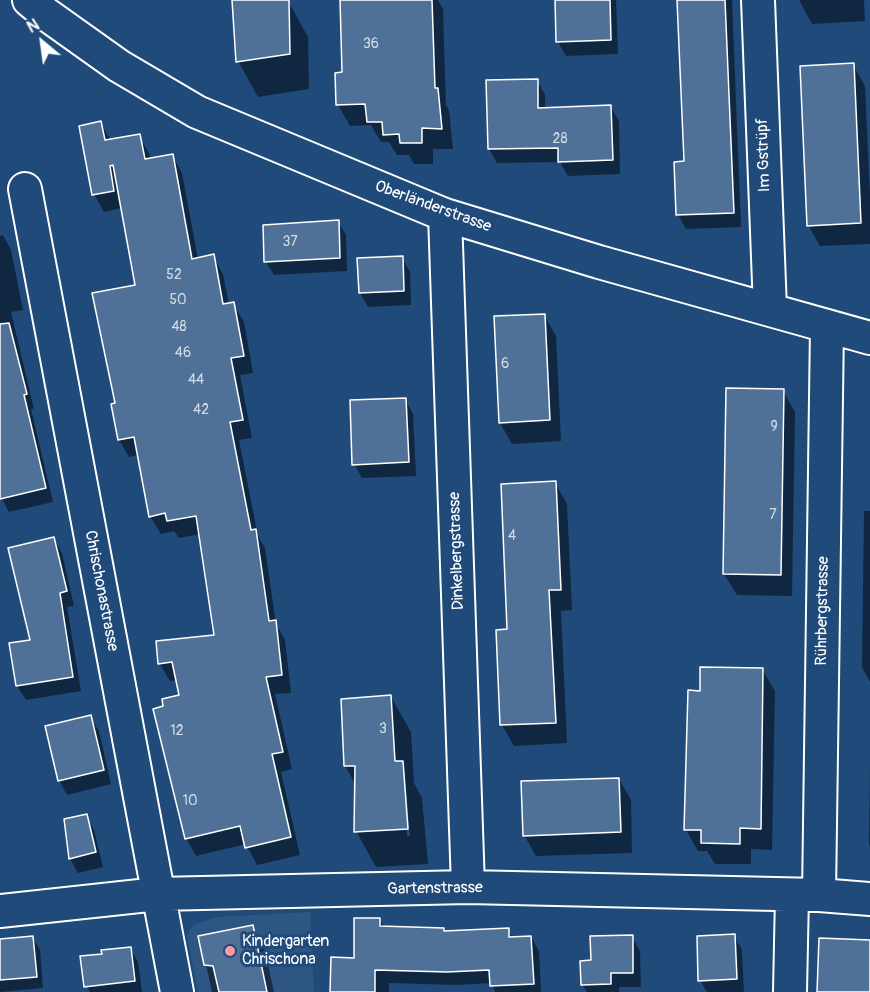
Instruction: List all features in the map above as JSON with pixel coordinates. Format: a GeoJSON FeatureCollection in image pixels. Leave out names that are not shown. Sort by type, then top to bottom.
{"type":"FeatureCollection","features":[{"type":"Feature","properties":{"kind":"street","name":"Oberländerstrasse"},"geometry":{"type":"LineString","coordinates":[[29,0],[119,66],[197,112],[445,215],[598,262],[870,338]]}},
{"type":"Feature","properties":{"kind":"street","name":"Im Gstrüpf"},"geometry":{"type":"LineString","coordinates":[[758,0],[770,309]]}},
{"type":"Feature","properties":{"kind":"street","name":"Chrischonastrasse"},"geometry":{"type":"LineString","coordinates":[[25,189],[177,992]]}},
{"type":"Feature","properties":{"kind":"street","name":"Dinkelbergstrasse"},"geometry":{"type":"LineString","coordinates":[[445,215],[468,887]]}},
{"type":"Feature","properties":{"kind":"street","name":"Rührbergstrasse"},"geometry":{"type":"LineString","coordinates":[[790,992],[805,895],[827,327]]}},
{"type":"Feature","properties":{"kind":"street","name":"Gartenstrasse"},"geometry":{"type":"LineString","coordinates":[[0,911],[158,894],[468,887],[805,895],[870,899]]}},
{"type":"Feature","properties":{"kind":"shaded area"},"geometry":{"type":"Polygon","coordinates":[[[310,912],[314,992],[198,992],[187,937],[190,929],[196,924],[217,917],[310,912]]]}},
{"type":"Feature","properties":{"kind":"building"},"geometry":{"type":"Polygon","coordinates":[[[232,0],[289,0],[290,54],[236,62],[232,0]]]}},
{"type":"Feature","properties":{"kind":"building"},"geometry":{"type":"Polygon","coordinates":[[[340,0],[432,0],[435,88],[438,88],[442,129],[422,128],[422,143],[400,143],[399,134],[383,135],[382,122],[367,122],[365,104],[336,105],[335,73],[342,72],[340,0]]]}},
{"type":"Feature","properties":{"kind":"building"},"geometry":{"type":"Polygon","coordinates":[[[555,0],[610,0],[611,40],[556,42],[555,0]]]}},
{"type":"Feature","properties":{"kind":"building"},"geometry":{"type":"Polygon","coordinates":[[[677,0],[725,0],[734,213],[676,215],[674,162],[684,161],[677,0]]]}},
{"type":"Feature","properties":{"kind":"building"},"geometry":{"type":"Polygon","coordinates":[[[854,63],[861,223],[807,226],[800,66],[854,63]]]}},
{"type":"Feature","properties":{"kind":"building"},"geometry":{"type":"Polygon","coordinates":[[[538,79],[538,108],[611,105],[613,160],[558,162],[558,148],[488,149],[486,80],[538,79]]]}},
{"type":"Feature","properties":{"kind":"building"},"geometry":{"type":"Polygon","coordinates":[[[101,121],[105,140],[140,134],[145,159],[173,154],[192,259],[214,254],[223,304],[234,302],[244,356],[231,358],[243,420],[230,422],[251,530],[256,529],[269,621],[276,620],[282,675],[266,677],[283,752],[272,754],[291,837],[245,848],[240,826],[185,839],[153,709],[163,706],[162,699],[179,695],[172,662],[158,664],[156,641],[214,635],[196,516],[167,521],[165,513],[149,517],[134,437],[118,440],[111,404],[115,403],[92,293],[135,285],[113,165],[110,166],[114,191],[92,195],[79,126],[101,121]]]}},
{"type":"Feature","properties":{"kind":"building"},"geometry":{"type":"Polygon","coordinates":[[[339,220],[340,258],[264,262],[263,225],[339,220]]]}},
{"type":"Feature","properties":{"kind":"building"},"geometry":{"type":"Polygon","coordinates":[[[403,256],[404,291],[359,293],[357,258],[403,256]]]}},
{"type":"Feature","properties":{"kind":"building"},"geometry":{"type":"Polygon","coordinates":[[[545,314],[550,420],[499,423],[494,316],[545,314]]]}},
{"type":"Feature","properties":{"kind":"building"},"geometry":{"type":"Polygon","coordinates":[[[9,323],[27,394],[24,395],[46,488],[0,499],[0,324],[9,323]]]}},
{"type":"Feature","properties":{"kind":"building"},"geometry":{"type":"Polygon","coordinates":[[[726,388],[784,389],[781,575],[723,574],[726,388]]]}},
{"type":"Feature","properties":{"kind":"building"},"geometry":{"type":"Polygon","coordinates":[[[406,398],[409,462],[352,465],[350,400],[406,398]]]}},
{"type":"Feature","properties":{"kind":"building"},"geometry":{"type":"Polygon","coordinates":[[[556,481],[561,590],[549,590],[556,723],[500,725],[496,630],[507,629],[501,484],[556,481]]]}},
{"type":"Feature","properties":{"kind":"building"},"geometry":{"type":"Polygon","coordinates":[[[54,537],[67,591],[60,593],[73,677],[16,686],[9,643],[30,640],[8,548],[54,537]]]}},
{"type":"Feature","properties":{"kind":"building"},"geometry":{"type":"Polygon","coordinates":[[[700,667],[763,668],[761,829],[740,828],[740,844],[701,843],[701,830],[684,830],[688,690],[700,691],[700,667]]]}},
{"type":"Feature","properties":{"kind":"building"},"geometry":{"type":"Polygon","coordinates":[[[391,695],[395,761],[403,761],[408,829],[354,832],[355,766],[344,766],[341,699],[391,695]]]}},
{"type":"Feature","properties":{"kind":"building"},"geometry":{"type":"Polygon","coordinates":[[[91,715],[104,770],[58,781],[45,726],[91,715]]]}},
{"type":"Feature","properties":{"kind":"building"},"geometry":{"type":"Polygon","coordinates":[[[619,778],[621,832],[523,836],[521,781],[619,778]]]}},
{"type":"Feature","properties":{"kind":"building"},"geometry":{"type":"Polygon","coordinates":[[[87,814],[96,852],[69,859],[64,819],[87,814]]]}},
{"type":"Feature","properties":{"kind":"building"},"geometry":{"type":"Polygon","coordinates":[[[354,918],[380,918],[380,926],[444,928],[444,931],[509,928],[509,937],[531,936],[534,984],[490,986],[489,970],[447,972],[375,970],[375,992],[330,992],[331,957],[354,958],[354,918]]]}},
{"type":"Feature","properties":{"kind":"building","name":"Kindergarten Chrischona"},"geometry":{"type":"Polygon","coordinates":[[[253,925],[267,992],[219,992],[213,966],[204,965],[198,936],[253,925]]]}},
{"type":"Feature","properties":{"kind":"building"},"geometry":{"type":"Polygon","coordinates":[[[735,934],[737,979],[698,981],[697,936],[735,934]]]}},
{"type":"Feature","properties":{"kind":"building"},"geometry":{"type":"Polygon","coordinates":[[[633,935],[633,973],[611,973],[611,984],[581,985],[580,961],[591,960],[590,936],[633,935]]]}},
{"type":"Feature","properties":{"kind":"building"},"geometry":{"type":"Polygon","coordinates":[[[33,936],[37,977],[0,980],[0,939],[33,936]]]}},
{"type":"Feature","properties":{"kind":"building"},"geometry":{"type":"Polygon","coordinates":[[[819,938],[870,940],[870,992],[817,992],[819,938]]]}},
{"type":"Feature","properties":{"kind":"building"},"geometry":{"type":"Polygon","coordinates":[[[131,947],[135,981],[84,987],[80,956],[102,954],[101,950],[131,947]]]}},
{"type":"Feature","properties":{"kind":"place","name":"Kindergarten Chrischona"},"geometry":{"type":"Point","coordinates":[230,951]}}]}
